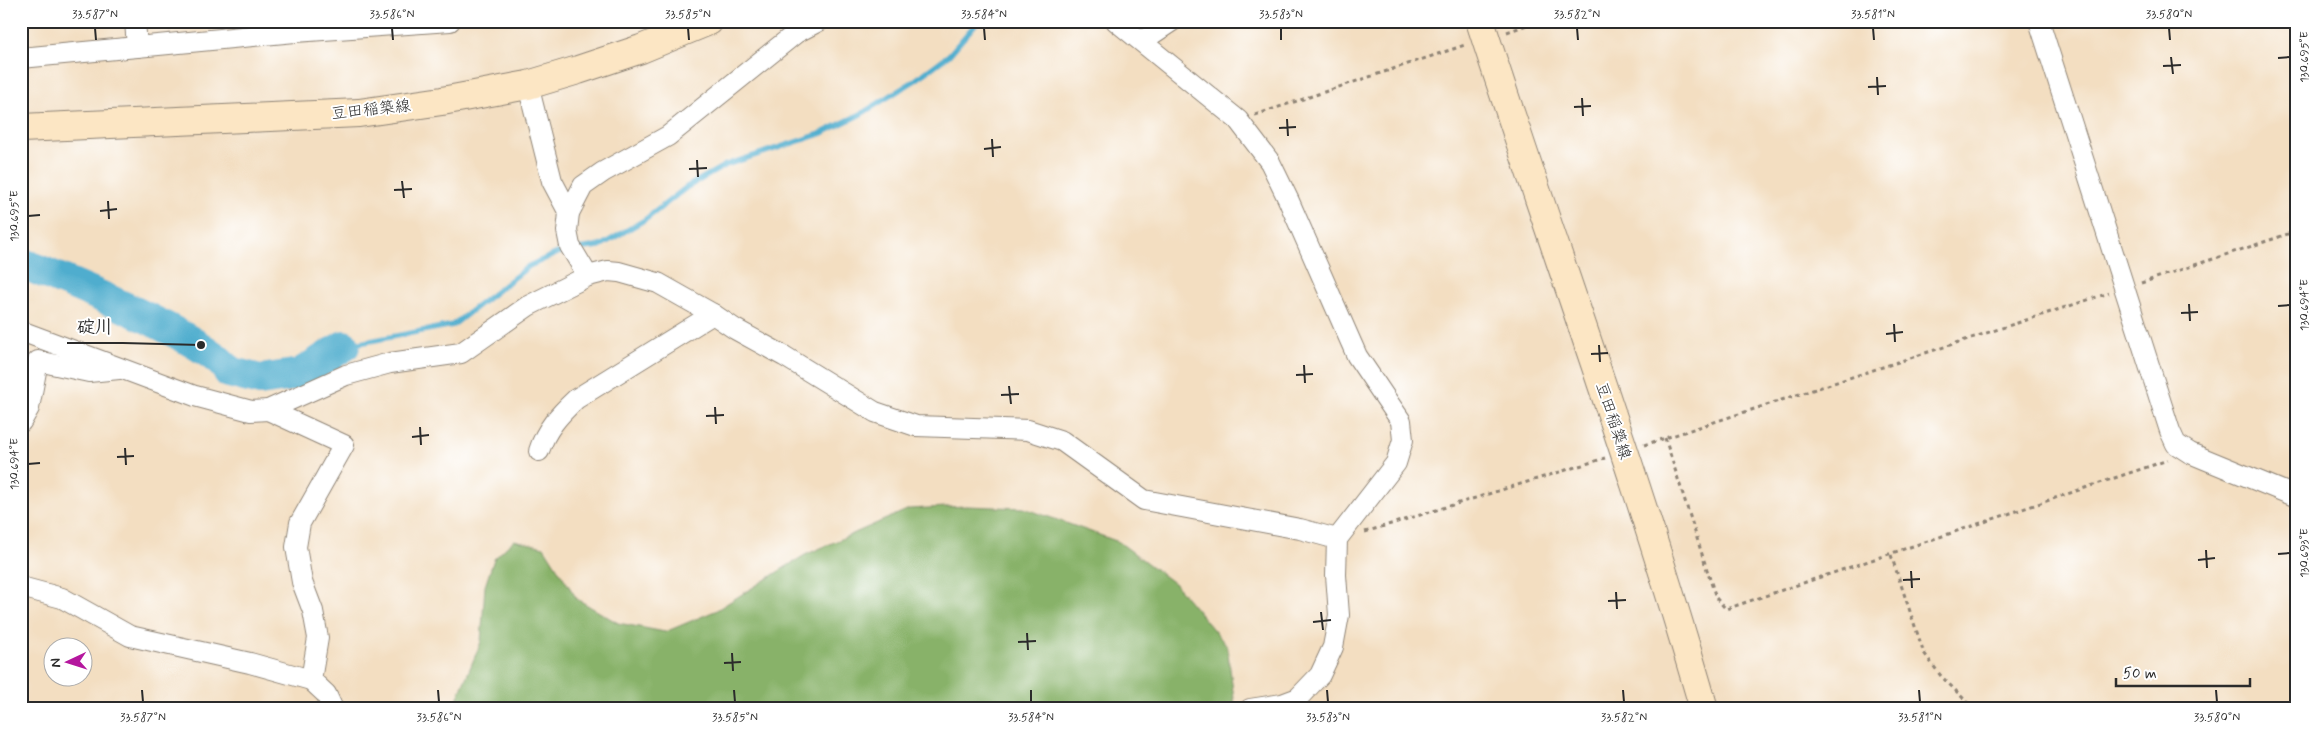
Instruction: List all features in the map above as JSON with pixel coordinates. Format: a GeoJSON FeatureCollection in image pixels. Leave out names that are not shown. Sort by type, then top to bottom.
{"type":"FeatureCollection","features":[{"type":"Feature","properties":{"kind":"main road","name":"豆田稲築線"},"geometry":{"type":"LineString","coordinates":[[21,128],[359,113],[442,101],[528,85],[641,49],[709,21]]}},
{"type":"Feature","properties":{"kind":"main road","name":"豆田稲築線"},"geometry":{"type":"LineString","coordinates":[[1483,30],[1623,452],[1685,643],[1704,709]]}},
{"type":"Feature","properties":{"kind":"street"},"geometry":{"type":"LineString","coordinates":[[135,21],[138,47]]}},
{"type":"Feature","properties":{"kind":"street"},"geometry":{"type":"LineString","coordinates":[[21,58],[138,47],[295,27],[450,21]]}},
{"type":"Feature","properties":{"kind":"street"},"geometry":{"type":"LineString","coordinates":[[588,276],[570,246],[566,231],[569,213],[583,186],[603,172],[668,136],[796,33],[819,21]]}},
{"type":"Feature","properties":{"kind":"street"},"geometry":{"type":"LineString","coordinates":[[1116,21],[1238,120],[1270,162],[1356,356],[1401,420],[1403,440],[1396,463],[1337,539],[1336,575],[1339,615],[1333,648],[1320,675],[1298,698],[1282,704],[1250,709]]}},
{"type":"Feature","properties":{"kind":"street"},"geometry":{"type":"LineString","coordinates":[[1142,41],[1172,21]]}},
{"type":"Feature","properties":{"kind":"street"},"geometry":{"type":"LineString","coordinates":[[2039,21],[2170,431],[2176,444],[2190,453],[2261,480],[2297,497]]}},
{"type":"Feature","properties":{"kind":"street"},"geometry":{"type":"LineString","coordinates":[[528,85],[552,181],[569,213]]}},
{"type":"Feature","properties":{"kind":"street"},"geometry":{"type":"LineString","coordinates":[[21,331],[195,396],[251,411],[268,410],[346,375],[390,363],[461,353],[528,306],[588,276],[608,271],[636,276],[658,283],[784,356],[875,412],[916,426],[1028,430],[1062,441],[1144,500],[1300,529],[1337,539]]}},
{"type":"Feature","properties":{"kind":"street"},"geometry":{"type":"LineString","coordinates":[[539,451],[544,436],[558,416],[576,399],[713,314]]}},
{"type":"Feature","properties":{"kind":"street"},"geometry":{"type":"LineString","coordinates":[[21,422],[29,408],[38,361],[89,372],[124,369]]}},
{"type":"Feature","properties":{"kind":"street"},"geometry":{"type":"LineString","coordinates":[[268,410],[344,445],[300,523],[296,547],[302,582],[313,611],[318,638],[312,680]]}},
{"type":"Feature","properties":{"kind":"street"},"geometry":{"type":"LineString","coordinates":[[21,587],[62,598],[130,636],[250,663],[312,680],[326,694],[333,709]]}},
{"type":"Feature","properties":{"kind":"path"},"geometry":{"type":"LineString","coordinates":[[1238,120],[1483,30],[1538,21]]}},
{"type":"Feature","properties":{"kind":"path"},"geometry":{"type":"LineString","coordinates":[[1337,539],[1374,530],[1623,452],[2297,231]]}},
{"type":"Feature","properties":{"kind":"path"},"geometry":{"type":"LineString","coordinates":[[1665,438],[1716,598],[1726,609],[2190,453]]}},
{"type":"Feature","properties":{"kind":"path"},"geometry":{"type":"LineString","coordinates":[[1891,555],[1924,653],[1941,676],[1974,709]]}},
{"type":"Feature","properties":{"kind":"green space"},"geometry":{"type":"Polygon","coordinates":[[[966,506],[1024,508],[1119,542],[1175,584],[1227,646],[1235,706],[1231,709],[453,709],[481,642],[485,586],[494,559],[514,540],[544,547],[577,599],[618,623],[665,632],[715,611],[805,555],[909,509],[966,506]]]}},
{"type":"Feature","properties":{"kind":"waterway"},"geometry":{"type":"LineString","coordinates":[[577,249],[600,246],[646,219],[687,187],[726,165],[820,134],[861,114],[914,81],[949,55],[978,21]]}},
{"type":"Feature","properties":{"kind":"waterway"},"geometry":{"type":"LineString","coordinates":[[344,346],[453,325],[529,266],[560,252],[568,251]]}},
{"type":"Feature","properties":{"kind":"waterway"},"geometry":{"type":"LineString","coordinates":[[21,263],[100,296],[167,328],[217,359],[229,372],[260,380],[300,374],[344,346]]}},
{"type":"Feature","properties":{"kind":"place","name":"碇川"},"geometry":{"type":"Point","coordinates":[201,345]}}]}
